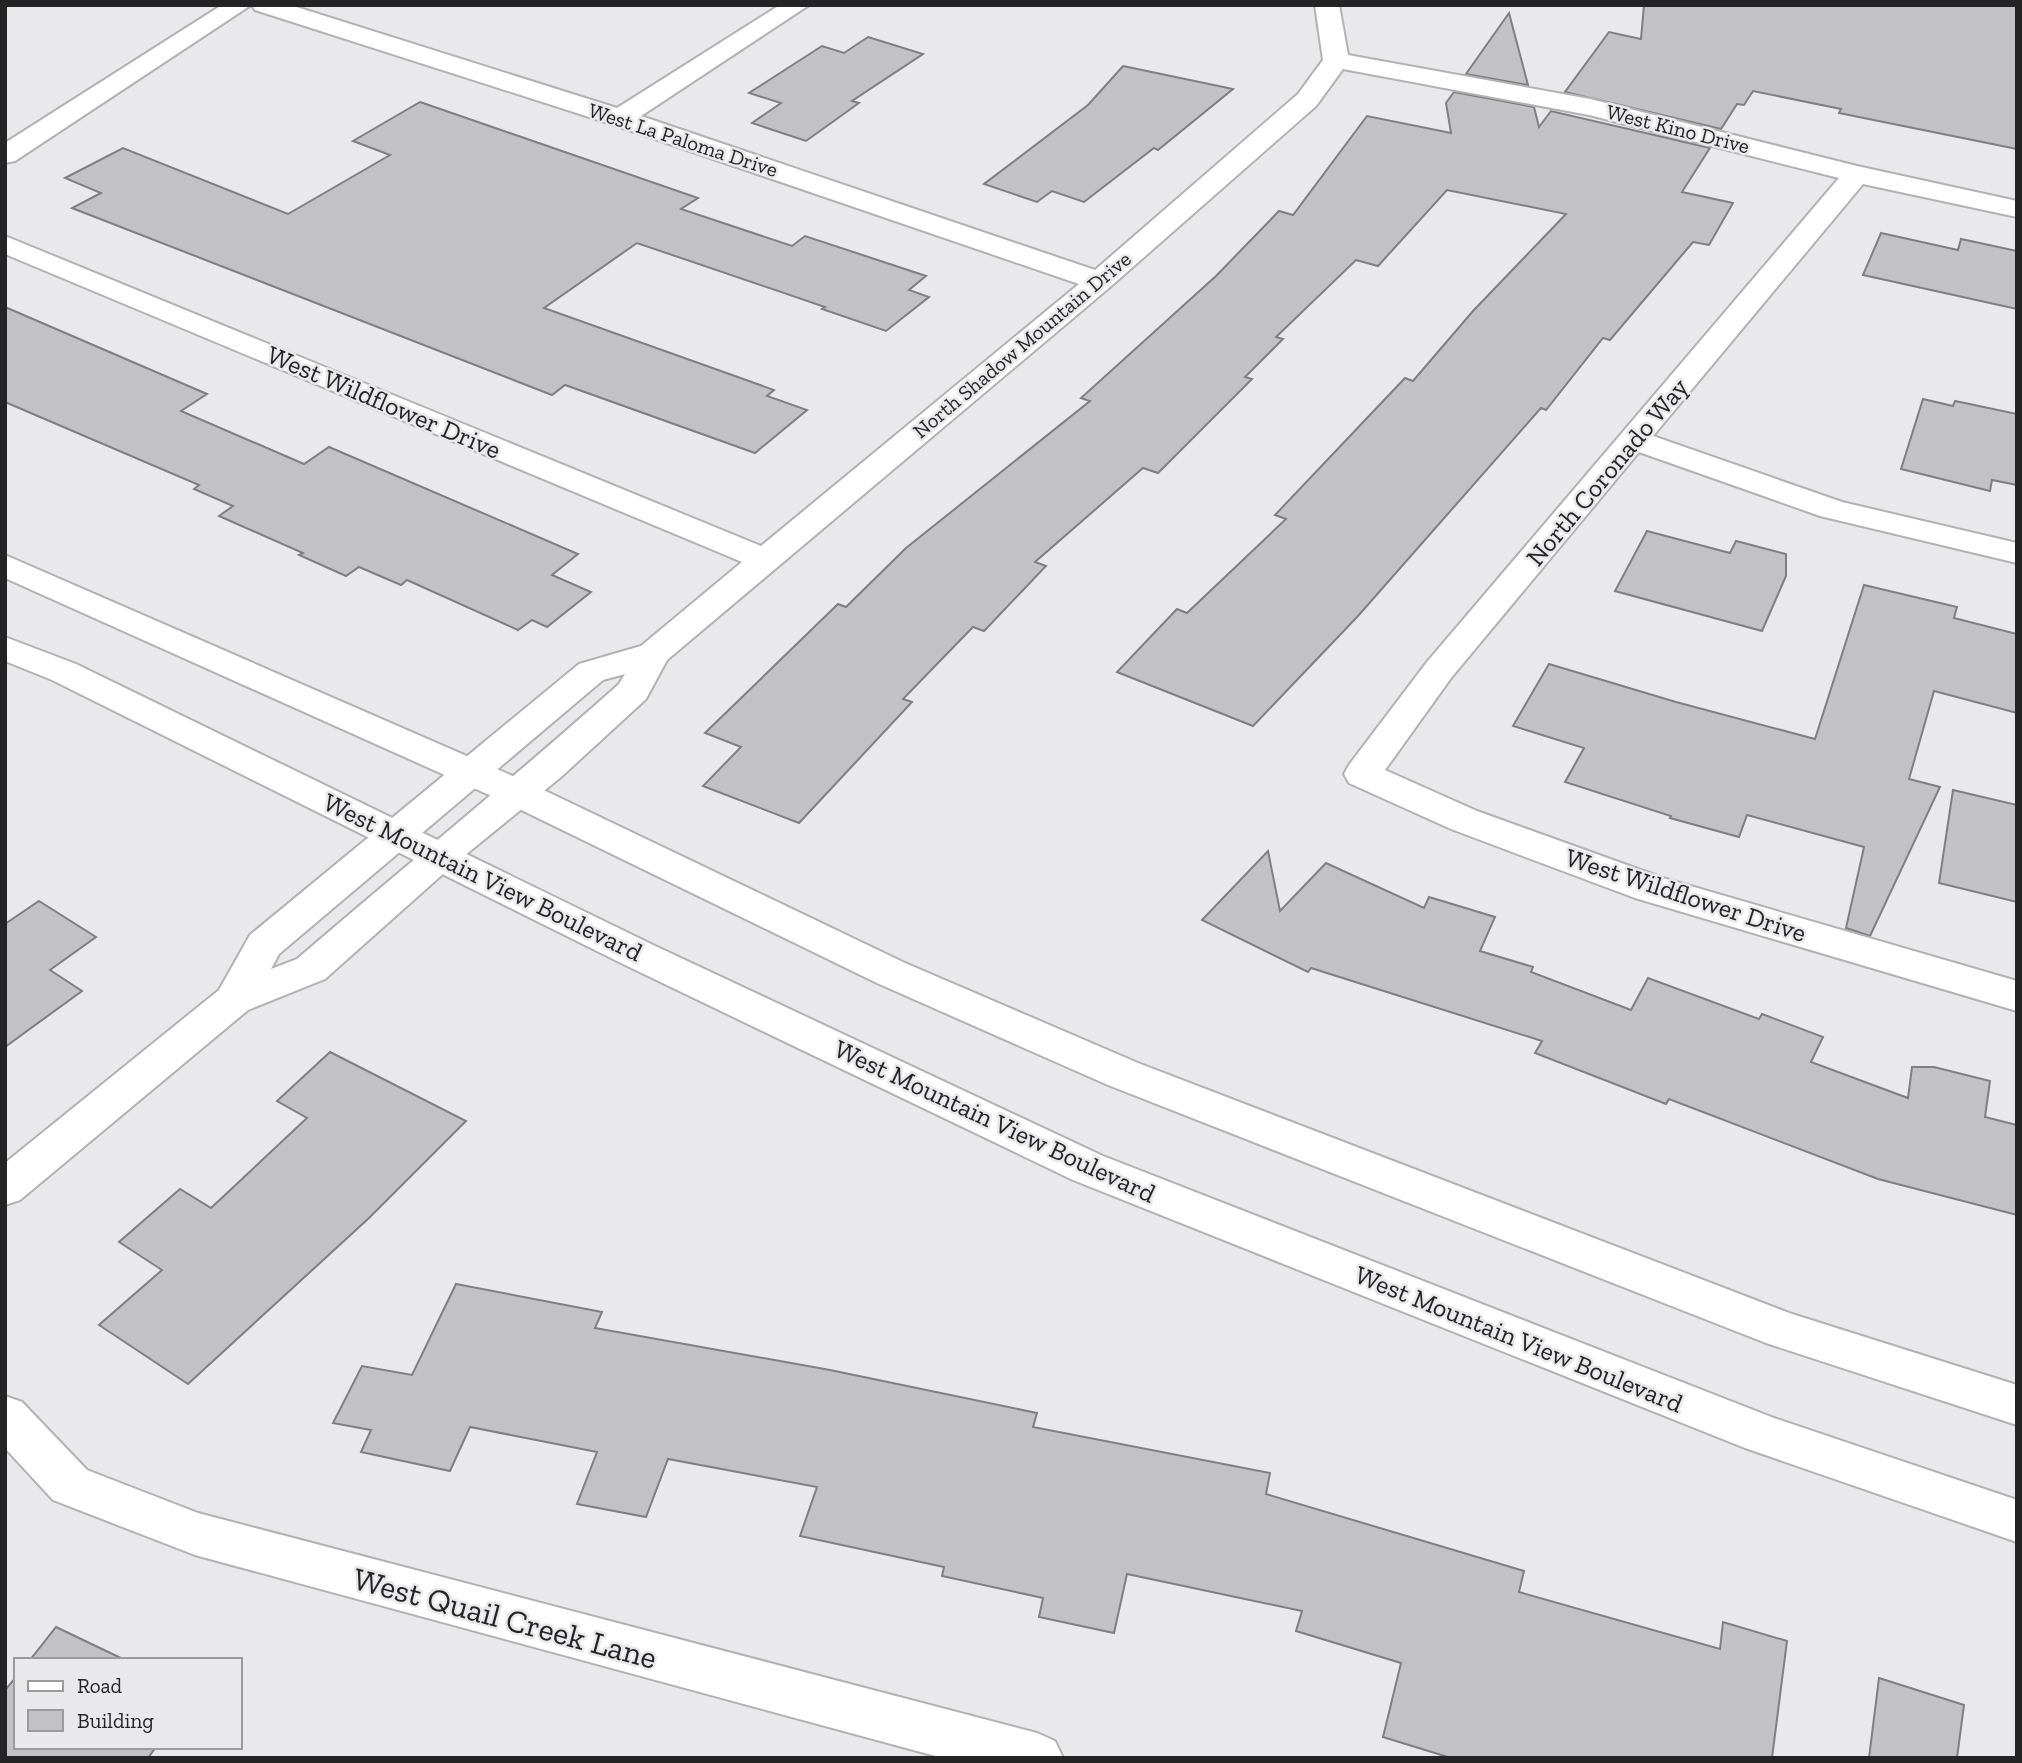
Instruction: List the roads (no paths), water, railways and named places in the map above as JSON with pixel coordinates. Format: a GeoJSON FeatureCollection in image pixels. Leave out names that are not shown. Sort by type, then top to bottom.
{"type":"FeatureCollection","features":[{"type":"Feature","properties":{"kind":"street"},"geometry":{"type":"LineString","coordinates":[[5,155],[239,5]]}},
{"type":"Feature","properties":{"kind":"street","name":"West La Paloma Drive"},"geometry":{"type":"LineString","coordinates":[[264,5],[620,118],[1100,281]]}},
{"type":"Feature","properties":{"kind":"street"},"geometry":{"type":"LineString","coordinates":[[620,118],[797,5]]}},
{"type":"Feature","properties":{"kind":"street"},"geometry":{"type":"LineString","coordinates":[[1327,5],[1336,60]]}},
{"type":"Feature","properties":{"kind":"street","name":"West Kino Drive"},"geometry":{"type":"LineString","coordinates":[[1336,60],[1590,107],[1857,174],[2017,209]]}},
{"type":"Feature","properties":{"kind":"street","name":"North Shadow Mountain Drive"},"geometry":{"type":"LineString","coordinates":[[5,1188],[234,1000],[312,969],[440,856],[519,793],[633,691],[653,654],[763,559],[1100,281],[1307,100],[1336,60]]}},
{"type":"Feature","properties":{"kind":"street","name":"North Coronado Way"},"geometry":{"type":"LineString","coordinates":[[1362,774],[1439,670],[1857,174]]}},
{"type":"Feature","properties":{"kind":"street","name":"West Wildflower Drive"},"geometry":{"type":"LineString","coordinates":[[5,244],[763,559]]}},
{"type":"Feature","properties":{"kind":"street"},"geometry":{"type":"LineString","coordinates":[[1634,440],[1832,509],[2017,553]]}},
{"type":"Feature","properties":{"kind":"street"},"geometry":{"type":"LineString","coordinates":[[5,565],[471,771],[891,973],[1123,1074],[1782,1330],[2017,1405]]}},
{"type":"Feature","properties":{"kind":"street","name":"West Mountain View Boulevard"},"geometry":{"type":"LineString","coordinates":[[5,648],[64,672],[1088,1168],[1762,1434],[2017,1521]]}},
{"type":"Feature","properties":{"kind":"street","name":"North Shadow Mountain Drive"},"geometry":{"type":"LineString","coordinates":[[234,1000],[264,945],[471,771],[591,672],[653,654]]}},
{"type":"Feature","properties":{"kind":"street","name":"West Wildflower Drive"},"geometry":{"type":"LineString","coordinates":[[1362,774],[1464,820],[1649,888],[2017,996]]}},
{"type":"Feature","properties":{"kind":"street","name":"West Quail Creek Lane"},"geometry":{"type":"LineString","coordinates":[[5,1416],[70,1485],[195,1534],[604,1645],[1037,1758]]}}]}
